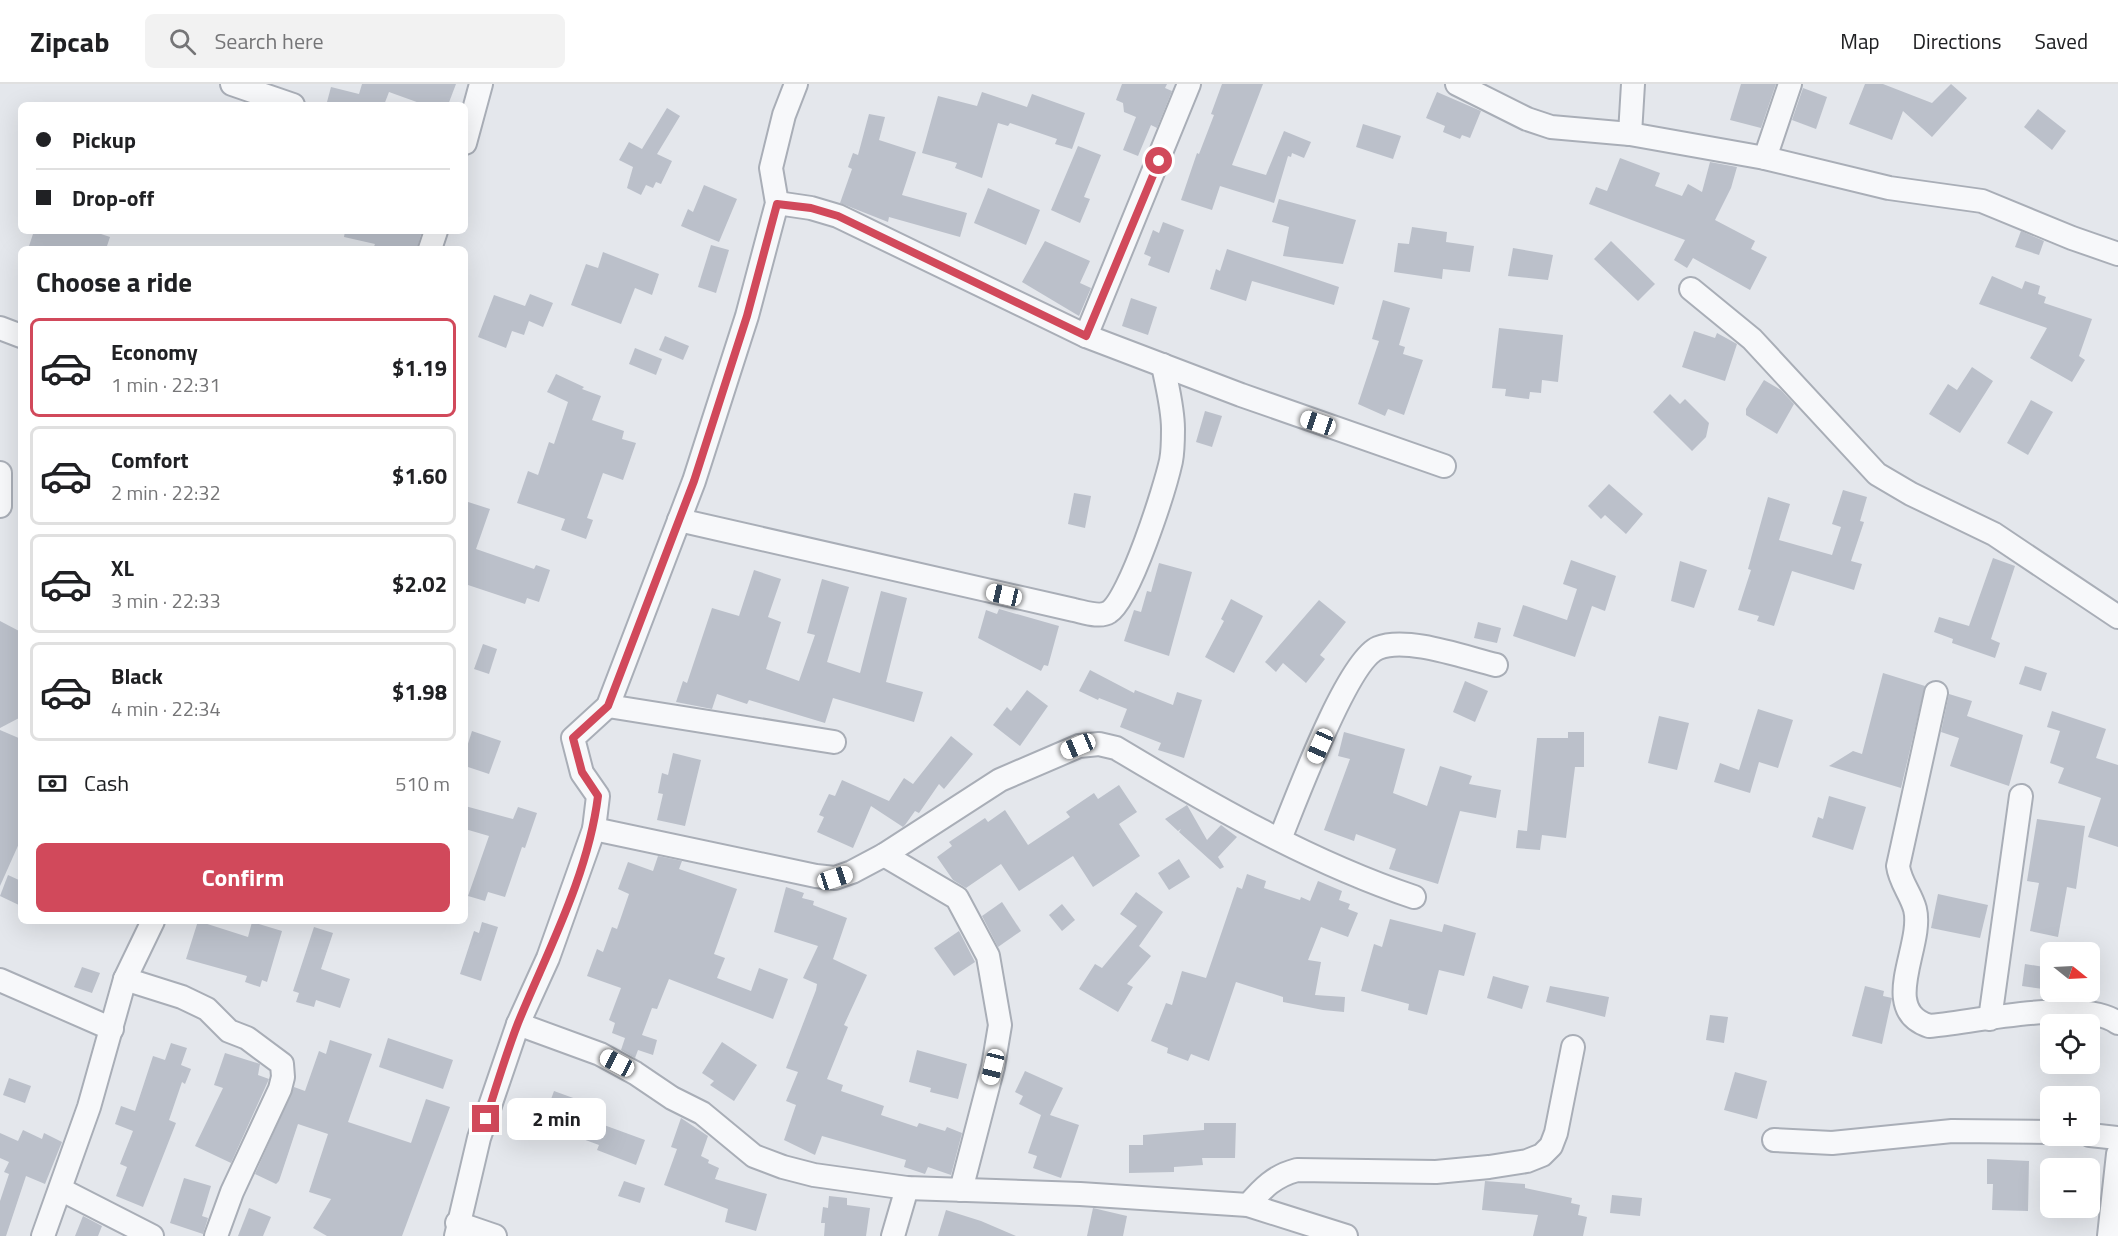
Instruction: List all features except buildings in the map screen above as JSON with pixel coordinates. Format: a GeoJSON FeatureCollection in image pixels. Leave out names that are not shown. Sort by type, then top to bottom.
{"type":"FeatureCollection","features":[{"type":"Feature","properties":{"kind":"street"},"geometry":{"type":"LineString","coordinates":[[232,84],[284,102]]}},
{"type":"Feature","properties":{"kind":"street"},"geometry":{"type":"LineString","coordinates":[[468,132],[481,84]]}},
{"type":"Feature","properties":{"kind":"street"},"geometry":{"type":"LineString","coordinates":[[495,1236],[456,1229],[479,1138],[518,1024],[548,958],[594,829],[598,796],[582,772],[573,738],[608,706],[679,520],[747,316],[777,204],[771,168],[784,115],[796,84]]}},
{"type":"Feature","properties":{"kind":"street"},"geometry":{"type":"LineString","coordinates":[[1086,336],[1189,84]]}},
{"type":"Feature","properties":{"kind":"street"},"geometry":{"type":"LineString","coordinates":[[1457,84],[1527,119],[1551,127],[1630,134],[1765,158],[1889,188],[1982,201],[2118,254]]}},
{"type":"Feature","properties":{"kind":"street"},"geometry":{"type":"LineString","coordinates":[[1630,134],[1633,84]]}},
{"type":"Feature","properties":{"kind":"street"},"geometry":{"type":"LineString","coordinates":[[1765,158],[1790,84]]}},
{"type":"Feature","properties":{"kind":"street"},"geometry":{"type":"LineString","coordinates":[[777,204],[811,208],[838,216],[1086,336],[1444,466]]}},
{"type":"Feature","properties":{"kind":"street"},"geometry":{"type":"LineString","coordinates":[[1691,289],[1752,339],[1843,440],[1877,474],[1911,494],[1994,534],[2118,617]]}},
{"type":"Feature","properties":{"kind":"street"},"geometry":{"type":"LineString","coordinates":[[0,328],[18,335]]}},
{"type":"Feature","properties":{"kind":"street"},"geometry":{"type":"LineString","coordinates":[[679,520],[1097,615],[1108,613],[1117,604],[1134,571],[1149,534],[1171,460],[1173,427],[1163,365]]}},
{"type":"Feature","properties":{"kind":"street"},"geometry":{"type":"LineString","coordinates":[[0,473],[0,506]]}},
{"type":"Feature","properties":{"kind":"street"},"geometry":{"type":"LineString","coordinates":[[1280,838],[1344,691],[1360,665],[1377,648],[1395,645],[1432,649],[1496,665]]}},
{"type":"Feature","properties":{"kind":"street"},"geometry":{"type":"LineString","coordinates":[[1936,693],[1898,866],[1900,879],[1915,910],[1916,926],[1904,999],[1907,1011],[1915,1022],[1929,1026],[2048,1012],[2086,1012],[2109,1017],[2118,1023]]}},
{"type":"Feature","properties":{"kind":"street"},"geometry":{"type":"LineString","coordinates":[[608,706],[834,742]]}},
{"type":"Feature","properties":{"kind":"street"},"geometry":{"type":"LineString","coordinates":[[594,829],[816,876],[835,878],[884,855],[1000,780],[1078,746],[1098,744],[1116,748],[1208,803],[1365,880],[1414,897]]}},
{"type":"Feature","properties":{"kind":"street"},"geometry":{"type":"LineString","coordinates":[[1990,1019],[2021,796]]}},
{"type":"Feature","properties":{"kind":"street"},"geometry":{"type":"LineString","coordinates":[[884,855],[957,898],[988,956],[1000,1025],[993,1067],[961,1190]]}},
{"type":"Feature","properties":{"kind":"street"},"geometry":{"type":"LineString","coordinates":[[43,1236],[62,1190],[112,1029],[125,979],[152,924]]}},
{"type":"Feature","properties":{"kind":"street"},"geometry":{"type":"LineString","coordinates":[[125,979],[182,997],[207,1009],[229,1031],[247,1038],[282,1064],[283,1077],[280,1089],[232,1192],[216,1236]]}},
{"type":"Feature","properties":{"kind":"street"},"geometry":{"type":"LineString","coordinates":[[0,980],[112,1029]]}},
{"type":"Feature","properties":{"kind":"street"},"geometry":{"type":"LineString","coordinates":[[518,1024],[560,1037],[635,1073],[672,1098],[702,1113],[754,1156],[814,1175],[907,1188],[1080,1194],[1248,1205],[1346,1236]]}},
{"type":"Feature","properties":{"kind":"street"},"geometry":{"type":"LineString","coordinates":[[1248,1205],[1265,1185],[1279,1174],[1297,1170],[1436,1172],[1527,1161],[1542,1155],[1551,1146],[1556,1133],[1573,1047]]}},
{"type":"Feature","properties":{"kind":"street"},"geometry":{"type":"LineString","coordinates":[[1773,1140],[1832,1143],[1992,1129],[2040,1131]]}},
{"type":"Feature","properties":{"kind":"street"},"geometry":{"type":"LineString","coordinates":[[2100,1136],[2118,1138]]}},
{"type":"Feature","properties":{"kind":"street"},"geometry":{"type":"LineString","coordinates":[[2109,1236],[2118,1154]]}},
{"type":"Feature","properties":{"kind":"street"},"geometry":{"type":"LineString","coordinates":[[893,1236],[907,1188]]}},
{"type":"Feature","properties":{"kind":"street"},"geometry":{"type":"LineString","coordinates":[[62,1190],[152,1236]]}},
{"type":"Feature","properties":{"kind":"route"},"geometry":{"type":"LineString","coordinates":[[486,1119],[518,1024],[548,958],[594,829],[598,796],[582,772],[573,738],[608,706],[694,481],[747,316],[777,204],[811,208],[838,216],[1086,336],[1159,161]]}}]}
